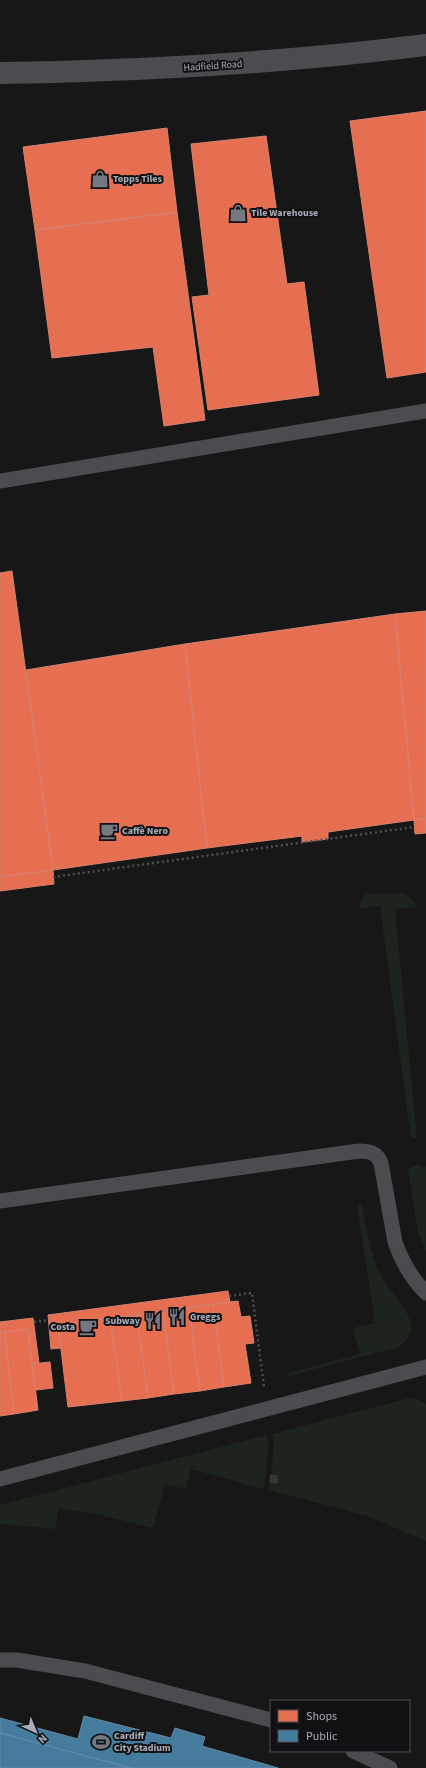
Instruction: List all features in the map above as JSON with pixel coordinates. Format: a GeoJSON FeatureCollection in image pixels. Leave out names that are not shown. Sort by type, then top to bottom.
{"type":"FeatureCollection","features":[{"type":"Feature","properties":{"kind":"street","name":"Hadfield Road"},"geometry":{"type":"LineString","coordinates":[[0,73],[136,70],[234,64],[354,54],[426,45]]}},
{"type":"Feature","properties":{"kind":"lane"},"geometry":{"type":"LineString","coordinates":[[0,482],[426,411]]}},
{"type":"Feature","properties":{"kind":"lane"},"geometry":{"type":"LineString","coordinates":[[0,1201],[359,1151],[370,1152],[376,1154],[381,1163],[395,1242],[399,1254],[407,1270],[417,1284],[426,1293]]}},
{"type":"Feature","properties":{"kind":"lane"},"geometry":{"type":"LineString","coordinates":[[0,1479],[426,1367]]}},
{"type":"Feature","properties":{"kind":"lane"},"geometry":{"type":"LineString","coordinates":[[0,1660],[17,1660],[85,1672],[270,1720]]}},
{"type":"Feature","properties":{"kind":"lane"},"geometry":{"type":"LineString","coordinates":[[355,1752],[390,1768]]}},
{"type":"Feature","properties":{"kind":"path"},"geometry":{"type":"LineString","coordinates":[[54,877],[414,827]]}},
{"type":"Feature","properties":{"kind":"path"},"geometry":{"type":"LineString","coordinates":[[229,1296],[252,1293],[265,1393]]}},
{"type":"Feature","properties":{"kind":"path"},"geometry":{"type":"LineString","coordinates":[[34,1322],[48,1320]]}},
{"type":"Feature","properties":{"kind":"shaded area"},"geometry":{"type":"Polygon","coordinates":[[[403,893],[414,901],[416,907],[395,909],[417,1138],[411,1138],[380,906],[359,908],[362,898],[367,894],[403,893]]]}},
{"type":"Feature","properties":{"kind":"shaded area"},"geometry":{"type":"Polygon","coordinates":[[[420,1164],[421,1168],[426,1167],[426,1252],[418,1232],[408,1169],[420,1164]]]}},
{"type":"Feature","properties":{"kind":"shaded area"},"geometry":{"type":"Polygon","coordinates":[[[357,1205],[362,1205],[371,1250],[377,1268],[409,1318],[411,1328],[409,1334],[406,1340],[398,1347],[289,1376],[288,1373],[360,1354],[353,1328],[375,1323],[357,1205]]]}},
{"type":"Feature","properties":{"kind":"shaded area"},"geometry":{"type":"Polygon","coordinates":[[[409,1398],[417,1399],[426,1404],[426,1541],[370,1517],[269,1490],[270,1482],[276,1483],[277,1476],[271,1475],[274,1443],[272,1434],[409,1398]]]}},
{"type":"Feature","properties":{"kind":"shaded area"},"geometry":{"type":"Polygon","coordinates":[[[266,1435],[269,1444],[264,1489],[191,1469],[186,1489],[165,1484],[153,1528],[101,1515],[58,1508],[55,1529],[0,1524],[0,1505],[266,1435]]]}},
{"type":"Feature","properties":{"kind":"building: Shops"},"geometry":{"type":"Polygon","coordinates":[[[426,111],[426,372],[387,378],[350,121],[426,111]]]}},
{"type":"Feature","properties":{"kind":"building: Shops","name":"Topps Tiles"},"geometry":{"type":"Polygon","coordinates":[[[167,128],[177,212],[35,230],[23,147],[167,128]]]}},
{"type":"Feature","properties":{"kind":"building: Shops","name":"Tile Warehouse"},"geometry":{"type":"Polygon","coordinates":[[[266,136],[287,284],[304,282],[319,395],[208,410],[192,297],[209,295],[191,144],[266,136]]]}},
{"type":"Feature","properties":{"kind":"building: Shops"},"geometry":{"type":"Polygon","coordinates":[[[177,212],[205,420],[164,426],[153,347],[52,358],[35,230],[177,212]]]}},
{"type":"Feature","properties":{"kind":"building: Shops"},"geometry":{"type":"Polygon","coordinates":[[[12,571],[53,870],[0,877],[0,573],[12,571]]]}},
{"type":"Feature","properties":{"kind":"building: Shops"},"geometry":{"type":"Polygon","coordinates":[[[426,611],[426,818],[414,820],[395,614],[426,611]]]}},
{"type":"Feature","properties":{"kind":"building: Shops"},"geometry":{"type":"Polygon","coordinates":[[[395,614],[414,820],[328,832],[328,839],[302,842],[302,836],[207,848],[185,644],[395,614]]]}},
{"type":"Feature","properties":{"kind":"building: Shops"},"geometry":{"type":"Polygon","coordinates":[[[185,644],[207,848],[53,870],[26,670],[185,644]]]}},
{"type":"Feature","properties":{"kind":"building: Shops"},"geometry":{"type":"Polygon","coordinates":[[[426,818],[426,833],[415,834],[414,820],[426,818]]]}},
{"type":"Feature","properties":{"kind":"building: Shops"},"geometry":{"type":"Polygon","coordinates":[[[53,870],[54,884],[0,891],[0,877],[53,870]]]}},
{"type":"Feature","properties":{"kind":"building: Shops"},"geometry":{"type":"Polygon","coordinates":[[[228,1291],[230,1302],[58,1325],[61,1348],[51,1349],[48,1315],[228,1291]]]}},
{"type":"Feature","properties":{"kind":"building: Shops"},"geometry":{"type":"Polygon","coordinates":[[[238,1301],[241,1317],[250,1316],[254,1343],[245,1344],[251,1383],[224,1387],[213,1304],[238,1301]]]}},
{"type":"Feature","properties":{"kind":"building: Shops"},"geometry":{"type":"Polygon","coordinates":[[[213,1304],[224,1387],[200,1391],[189,1308],[213,1304]]]}},
{"type":"Feature","properties":{"kind":"building: Shops"},"geometry":{"type":"Polygon","coordinates":[[[189,1308],[200,1391],[174,1394],[163,1312],[189,1308]]]}},
{"type":"Feature","properties":{"kind":"building: Shops"},"geometry":{"type":"Polygon","coordinates":[[[163,1312],[174,1394],[148,1398],[137,1315],[163,1312]]]}},
{"type":"Feature","properties":{"kind":"building: Shops"},"geometry":{"type":"Polygon","coordinates":[[[137,1315],[148,1398],[122,1401],[110,1318],[137,1315]]]}},
{"type":"Feature","properties":{"kind":"building: Shops"},"geometry":{"type":"Polygon","coordinates":[[[33,1318],[39,1363],[32,1364],[28,1329],[0,1333],[0,1322],[33,1318]]]}},
{"type":"Feature","properties":{"kind":"building: Shops"},"geometry":{"type":"Polygon","coordinates":[[[110,1318],[122,1401],[68,1407],[58,1325],[110,1318]]]}},
{"type":"Feature","properties":{"kind":"building: Shops"},"geometry":{"type":"Polygon","coordinates":[[[28,1329],[38,1410],[14,1414],[5,1332],[28,1329]]]}},
{"type":"Feature","properties":{"kind":"building: Shops"},"geometry":{"type":"Polygon","coordinates":[[[5,1332],[14,1414],[0,1416],[0,1333],[5,1332]]]}},
{"type":"Feature","properties":{"kind":"building: Shops"},"geometry":{"type":"Polygon","coordinates":[[[50,1362],[53,1388],[36,1390],[32,1364],[50,1362]]]}},
{"type":"Feature","properties":{"kind":"building: Public","name":"Cardiff City Stadium"},"geometry":{"type":"Polygon","coordinates":[[[84,1716],[171,1738],[175,1728],[205,1737],[202,1746],[278,1768],[131,1768],[0,1733],[0,1718],[78,1739],[84,1716]]]}},
{"type":"Feature","properties":{"kind":"building: Public"},"geometry":{"type":"Polygon","coordinates":[[[0,1733],[131,1768],[0,1768],[0,1733]]]}},
{"type":"Feature","properties":{"kind":"building: Other"},"geometry":{"type":"Polygon","coordinates":[[[271,1475],[277,1476],[277,1483],[270,1482],[271,1475]]]}},
{"type":"Feature","properties":{"kind":"place","name":"Topps Tiles"},"geometry":{"type":"Point","coordinates":[100,179]}},
{"type":"Feature","properties":{"kind":"place","name":"Tile Warehouse"},"geometry":{"type":"Point","coordinates":[238,213]}},
{"type":"Feature","properties":{"kind":"place","name":"Caffè Nero"},"geometry":{"type":"Point","coordinates":[109,831]}},
{"type":"Feature","properties":{"kind":"place","name":"Greggs"},"geometry":{"type":"Point","coordinates":[177,1317]}},
{"type":"Feature","properties":{"kind":"place","name":"Subway"},"geometry":{"type":"Point","coordinates":[153,1321]}},
{"type":"Feature","properties":{"kind":"place","name":"Costa"},"geometry":{"type":"Point","coordinates":[88,1327]}},
{"type":"Feature","properties":{"kind":"place","name":"Cardiff City Stadium"},"geometry":{"type":"Point","coordinates":[101,1742]}}]}
